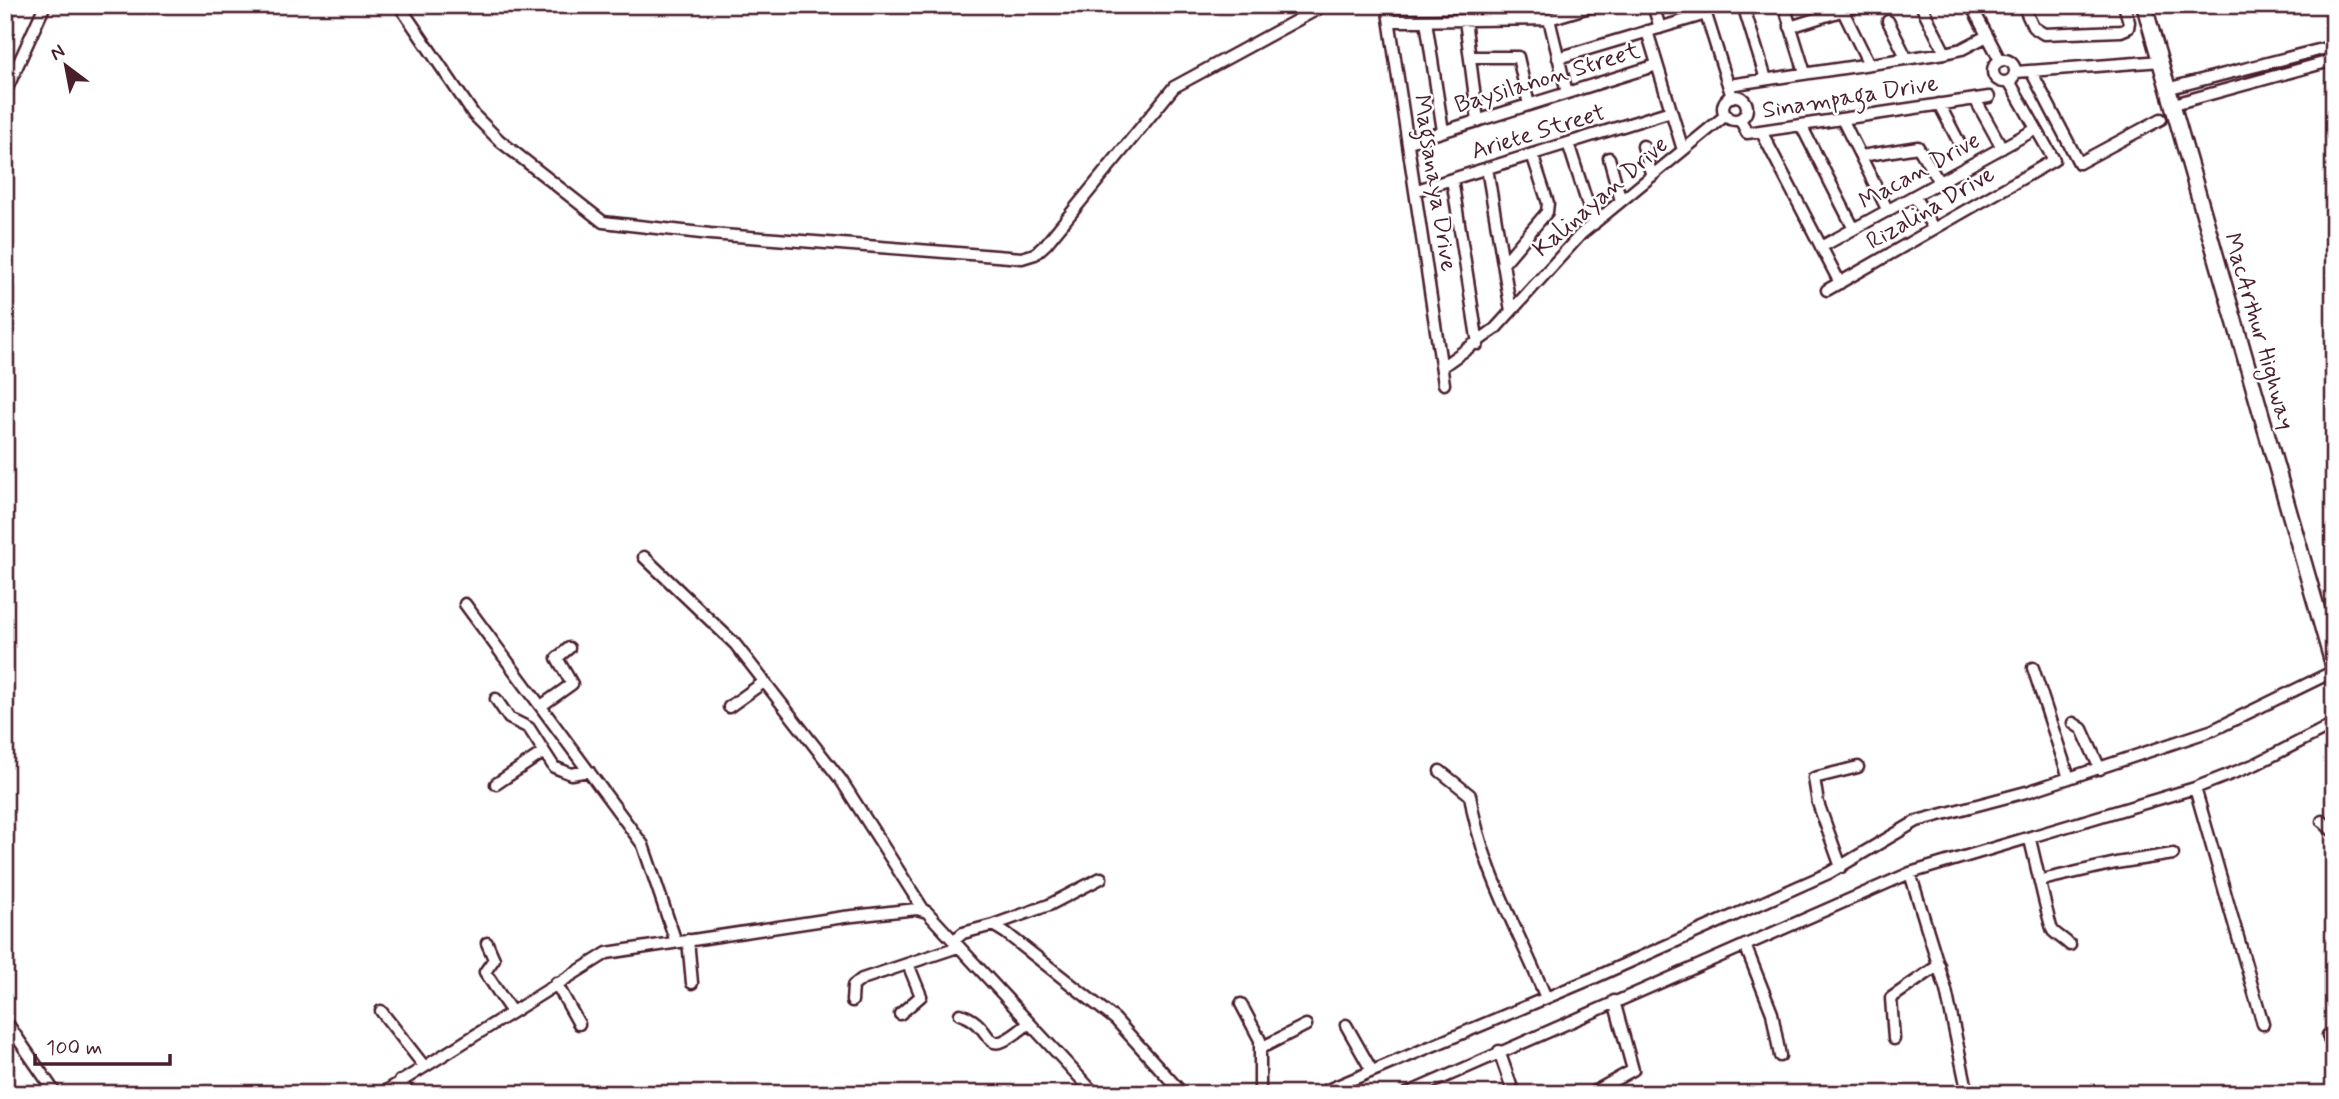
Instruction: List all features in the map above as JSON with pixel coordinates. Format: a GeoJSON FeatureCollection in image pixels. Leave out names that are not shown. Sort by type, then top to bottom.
{"type":"FeatureCollection","features":[{"type":"Feature","properties":{"kind":"highway","name":"MacArthur Highway"},"geometry":{"type":"LineString","coordinates":[[2144,5],[2170,88],[2334,669]]}},
{"type":"Feature","properties":{"kind":"street"},"geometry":{"type":"LineString","coordinates":[[5,93],[46,5]]}},
{"type":"Feature","properties":{"kind":"street"},"geometry":{"type":"LineString","coordinates":[[399,5],[474,115],[500,141],[603,222],[710,234],[1022,258],[1035,254],[1046,244],[1174,87],[1325,5]]}},
{"type":"Feature","properties":{"kind":"street","name":"Magsanaya Drive"},"geometry":{"type":"LineString","coordinates":[[1387,5],[1417,190],[1444,384]]}},
{"type":"Feature","properties":{"kind":"street"},"geometry":{"type":"LineString","coordinates":[[1390,20],[1549,19],[1573,8],[1596,5]]}},
{"type":"Feature","properties":{"kind":"street"},"geometry":{"type":"LineString","coordinates":[[1653,5],[1660,28]]}},
{"type":"Feature","properties":{"kind":"street"},"geometry":{"type":"LineString","coordinates":[[1743,5],[1766,79]]}},
{"type":"Feature","properties":{"kind":"street"},"geometry":{"type":"LineString","coordinates":[[1784,5],[1805,73]]}},
{"type":"Feature","properties":{"kind":"street"},"geometry":{"type":"LineString","coordinates":[[1790,27],[1860,5]]}},
{"type":"Feature","properties":{"kind":"street"},"geometry":{"type":"LineString","coordinates":[[1921,5],[1945,53]]}},
{"type":"Feature","properties":{"kind":"street"},"geometry":{"type":"LineString","coordinates":[[1971,5],[2000,60]]}},
{"type":"Feature","properties":{"kind":"street"},"geometry":{"type":"LineString","coordinates":[[2023,5],[2033,27],[2044,34],[2121,31],[2128,28],[2129,22],[2124,5]]}},
{"type":"Feature","properties":{"kind":"street"},"geometry":{"type":"LineString","coordinates":[[1558,58],[1660,28],[1704,10],[1732,97]]}},
{"type":"Feature","properties":{"kind":"street"},"geometry":{"type":"LineString","coordinates":[[1843,11],[1869,64]]}},
{"type":"Feature","properties":{"kind":"street"},"geometry":{"type":"LineString","coordinates":[[1549,19],[1567,93]]}},
{"type":"Feature","properties":{"kind":"street"},"geometry":{"type":"LineString","coordinates":[[1426,20],[1443,131]]}},
{"type":"Feature","properties":{"kind":"street"},"geometry":{"type":"LineString","coordinates":[[1465,20],[1478,121]]}},
{"type":"Feature","properties":{"kind":"street"},"geometry":{"type":"LineString","coordinates":[[1888,21],[1907,58]]}},
{"type":"Feature","properties":{"kind":"street"},"geometry":{"type":"LineString","coordinates":[[1647,31],[1683,150]]}},
{"type":"Feature","properties":{"kind":"street"},"geometry":{"type":"LineString","coordinates":[[1729,85],[1945,53],[1962,49],[1987,36]]}},
{"type":"Feature","properties":{"kind":"street"},"geometry":{"type":"LineString","coordinates":[[2170,88],[2334,46]]}},
{"type":"Feature","properties":{"kind":"street"},"geometry":{"type":"LineString","coordinates":[[1470,57],[1518,57],[1529,105]]}},
{"type":"Feature","properties":{"kind":"street"},"geometry":{"type":"LineString","coordinates":[[2000,60],[2011,61],[2012,76],[2036,129]]}},
{"type":"Feature","properties":{"kind":"street"},"geometry":{"type":"LineString","coordinates":[[2000,60],[1994,66],[1993,74],[2001,82],[2031,71],[2162,61]]}},
{"type":"Feature","properties":{"kind":"street"},"geometry":{"type":"LineString","coordinates":[[2174,104],[2334,60]]}},
{"type":"Feature","properties":{"kind":"street","name":"Baysilanon Street"},"geometry":{"type":"LineString","coordinates":[[1409,142],[1657,65]]}},
{"type":"Feature","properties":{"kind":"street"},"geometry":{"type":"LineString","coordinates":[[2255,66],[2259,80]]}},
{"type":"Feature","properties":{"kind":"street"},"geometry":{"type":"LineString","coordinates":[[2031,71],[2079,163],[2161,118]]}},
{"type":"Feature","properties":{"kind":"street"},"geometry":{"type":"LineString","coordinates":[[1732,97],[1740,97],[1746,102],[1747,110],[1740,119],[1734,120],[1726,115],[1724,105],[1732,97]]}},
{"type":"Feature","properties":{"kind":"street","name":"Sinampaga Drive"},"geometry":{"type":"LineString","coordinates":[[1740,119],[1747,133],[1989,97]]}},
{"type":"Feature","properties":{"kind":"street","name":"Sinampaga Drive"},"geometry":{"type":"LineString","coordinates":[[1975,99],[2002,148]]}},
{"type":"Feature","properties":{"kind":"street"},"geometry":{"type":"LineString","coordinates":[[1939,104],[1961,146]]}},
{"type":"Feature","properties":{"kind":"street","name":"Ariete Street"},"geometry":{"type":"LineString","coordinates":[[1417,190],[1671,111]]}},
{"type":"Feature","properties":{"kind":"street","name":"Kalinayan Drive"},"geometry":{"type":"LineString","coordinates":[[1443,366],[1478,344],[1511,311],[1562,251],[1726,115]]}},
{"type":"Feature","properties":{"kind":"street"},"geometry":{"type":"LineString","coordinates":[[1842,119],[1888,211]]}},
{"type":"Feature","properties":{"kind":"street"},"geometry":{"type":"LineString","coordinates":[[1801,125],[1854,229]]}},
{"type":"Feature","properties":{"kind":"street","name":"Macan Drive"},"geometry":{"type":"LineString","coordinates":[[1821,247],[2036,129]]}},
{"type":"Feature","properties":{"kind":"street","name":"Rizalina Drive"},"geometry":{"type":"LineString","coordinates":[[1827,290],[2054,160],[2036,129]]}},
{"type":"Feature","properties":{"kind":"street"},"geometry":{"type":"LineString","coordinates":[[1761,131],[1840,283]]}},
{"type":"Feature","properties":{"kind":"street"},"geometry":{"type":"LineString","coordinates":[[1568,143],[1594,224]]}},
{"type":"Feature","properties":{"kind":"street"},"geometry":{"type":"LineString","coordinates":[[1643,146],[1652,176]]}},
{"type":"Feature","properties":{"kind":"street"},"geometry":{"type":"LineString","coordinates":[[1861,156],[1918,147],[1939,182]]}},
{"type":"Feature","properties":{"kind":"street"},"geometry":{"type":"LineString","coordinates":[[1503,264],[1548,212],[1548,203],[1532,154]]}},
{"type":"Feature","properties":{"kind":"street"},"geometry":{"type":"LineString","coordinates":[[1609,158],[1621,201]]}},
{"type":"Feature","properties":{"kind":"street"},"geometry":{"type":"LineString","coordinates":[[1487,168],[1511,311]]}},
{"type":"Feature","properties":{"kind":"street"},"geometry":{"type":"LineString","coordinates":[[1452,179],[1478,344]]}},
{"type":"Feature","properties":{"kind":"street"},"geometry":{"type":"LineString","coordinates":[[1914,196],[1934,229]]}},
{"type":"Feature","properties":{"kind":"street"},"geometry":{"type":"LineString","coordinates":[[643,557],[735,644],[841,780],[923,909],[1095,1094]]}},
{"type":"Feature","properties":{"kind":"street"},"geometry":{"type":"LineString","coordinates":[[465,604],[645,849],[676,942]]}},
{"type":"Feature","properties":{"kind":"street"},"geometry":{"type":"LineString","coordinates":[[541,706],[572,684],[557,658],[569,648]]}},
{"type":"Feature","properties":{"kind":"street"},"geometry":{"type":"LineString","coordinates":[[2033,668],[2069,778]]}},
{"type":"Feature","properties":{"kind":"street"},"geometry":{"type":"LineString","coordinates":[[1318,1094],[1546,998],[1842,867],[1917,821],[1989,804],[2229,724],[2334,669]]}},
{"type":"Feature","properties":{"kind":"street"},"geometry":{"type":"LineString","coordinates":[[729,707],[764,682]]}},
{"type":"Feature","properties":{"kind":"street"},"geometry":{"type":"LineString","coordinates":[[496,699],[509,718],[529,728],[561,772],[571,774],[589,771]]}},
{"type":"Feature","properties":{"kind":"street"},"geometry":{"type":"LineString","coordinates":[[2073,723],[2082,729],[2100,769]]}},
{"type":"Feature","properties":{"kind":"street"},"geometry":{"type":"LineString","coordinates":[[1405,1094],[1910,873],[2029,840],[2195,788],[2256,765],[2334,724]]}},
{"type":"Feature","properties":{"kind":"street"},"geometry":{"type":"LineString","coordinates":[[496,784],[544,752]]}},
{"type":"Feature","properties":{"kind":"street"},"geometry":{"type":"LineString","coordinates":[[1842,867],[1818,803],[1814,778],[1858,767]]}},
{"type":"Feature","properties":{"kind":"street"},"geometry":{"type":"LineString","coordinates":[[1440,771],[1470,795],[1471,811],[1483,849],[1546,998]]}},
{"type":"Feature","properties":{"kind":"street"},"geometry":{"type":"LineString","coordinates":[[2195,788],[2263,1024]]}},
{"type":"Feature","properties":{"kind":"street"},"geometry":{"type":"LineString","coordinates":[[2322,821],[2334,832]]}},
{"type":"Feature","properties":{"kind":"street"},"geometry":{"type":"LineString","coordinates":[[2029,840],[2042,880],[2052,930],[2070,945]]}},
{"type":"Feature","properties":{"kind":"street"},"geometry":{"type":"LineString","coordinates":[[2042,880],[2116,863],[2173,854]]}},
{"type":"Feature","properties":{"kind":"street"},"geometry":{"type":"LineString","coordinates":[[1910,873],[1939,965],[1968,1094]]}},
{"type":"Feature","properties":{"kind":"street"},"geometry":{"type":"LineString","coordinates":[[852,1001],[856,982],[956,944],[963,933],[1049,905],[1101,878]]}},
{"type":"Feature","properties":{"kind":"street"},"geometry":{"type":"LineString","coordinates":[[381,1094],[607,953],[844,917],[923,909]]}},
{"type":"Feature","properties":{"kind":"street"},"geometry":{"type":"LineString","coordinates":[[993,925],[1115,1019],[1183,1094]]}},
{"type":"Feature","properties":{"kind":"street"},"geometry":{"type":"LineString","coordinates":[[688,940],[692,983]]}},
{"type":"Feature","properties":{"kind":"street"},"geometry":{"type":"LineString","coordinates":[[487,943],[494,959],[485,972],[511,1011]]}},
{"type":"Feature","properties":{"kind":"street"},"geometry":{"type":"LineString","coordinates":[[1745,945],[1772,1013],[1780,1056]]}},
{"type":"Feature","properties":{"kind":"street"},"geometry":{"type":"LineString","coordinates":[[900,1014],[921,996],[908,964]]}},
{"type":"Feature","properties":{"kind":"street"},"geometry":{"type":"LineString","coordinates":[[1894,1039],[1891,998],[1939,965]]}},
{"type":"Feature","properties":{"kind":"street"},"geometry":{"type":"LineString","coordinates":[[556,983],[579,1024]]}},
{"type":"Feature","properties":{"kind":"street"},"geometry":{"type":"LineString","coordinates":[[1590,1094],[1633,1070],[1614,1001]]}},
{"type":"Feature","properties":{"kind":"street"},"geometry":{"type":"LineString","coordinates":[[1241,1004],[1256,1030],[1261,1048],[1258,1059],[1261,1094]]}},
{"type":"Feature","properties":{"kind":"street"},"geometry":{"type":"LineString","coordinates":[[381,1011],[425,1066]]}},
{"type":"Feature","properties":{"kind":"street"},"geometry":{"type":"LineString","coordinates":[[960,1014],[973,1020],[993,1042],[999,1044],[1029,1023]]}},
{"type":"Feature","properties":{"kind":"street"},"geometry":{"type":"LineString","coordinates":[[5,1020],[56,1094]]}},
{"type":"Feature","properties":{"kind":"street"},"geometry":{"type":"LineString","coordinates":[[1261,1048],[1306,1025]]}},
{"type":"Feature","properties":{"kind":"street"},"geometry":{"type":"LineString","coordinates":[[1346,1025],[1372,1071]]}},
{"type":"Feature","properties":{"kind":"street"},"geometry":{"type":"LineString","coordinates":[[2328,1035],[2334,1053]]}},
{"type":"Feature","properties":{"kind":"street"},"geometry":{"type":"LineString","coordinates":[[1499,1051],[1514,1094]]}},
{"type":"Feature","properties":{"kind":"street"},"geometry":{"type":"LineString","coordinates":[[400,1081],[410,1094]]}}]}
